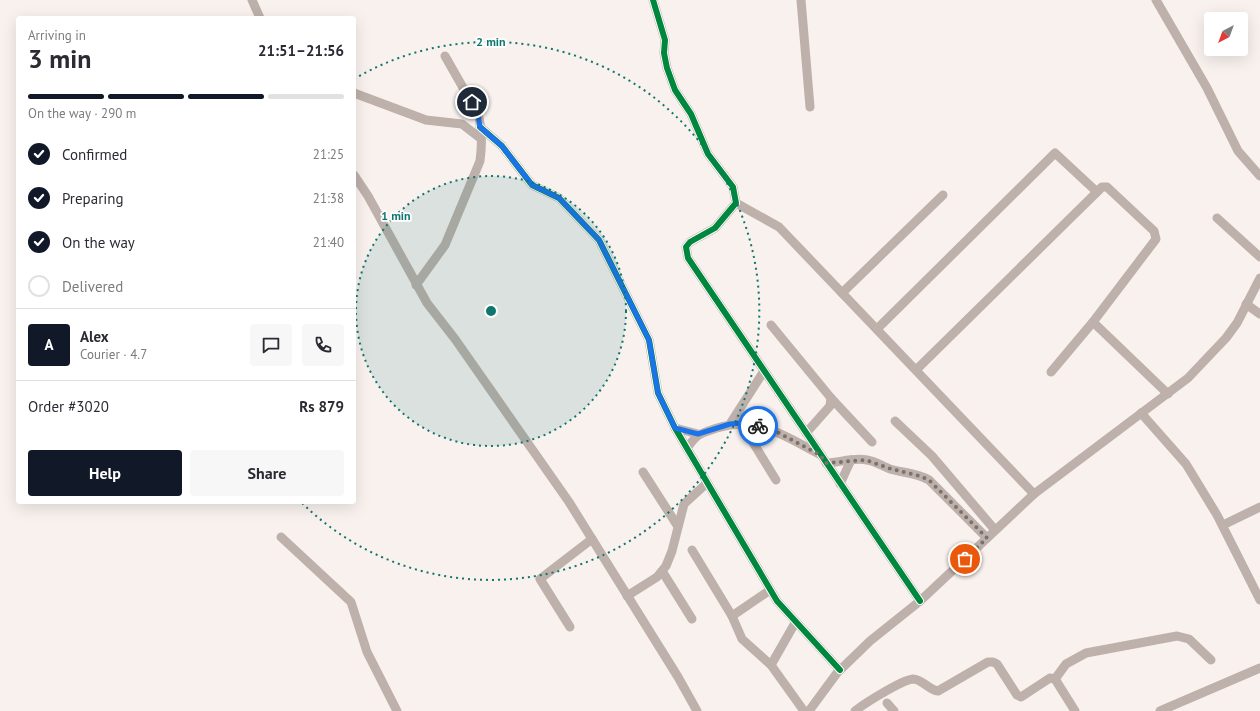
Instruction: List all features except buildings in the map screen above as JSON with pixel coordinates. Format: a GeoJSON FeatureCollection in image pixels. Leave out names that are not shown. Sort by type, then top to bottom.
{"type":"FeatureCollection","features":[{"type":"Feature","properties":{"kind":"street"},"geometry":{"type":"LineString","coordinates":[[252,0],[259,16]]}},
{"type":"Feature","properties":{"kind":"street"},"geometry":{"type":"LineString","coordinates":[[653,0],[665,40],[664,53],[667,68],[675,90],[691,114],[708,154],[733,186],[736,203]]}},
{"type":"Feature","properties":{"kind":"street"},"geometry":{"type":"LineString","coordinates":[[800,0],[810,107]]}},
{"type":"Feature","properties":{"kind":"street"},"geometry":{"type":"LineString","coordinates":[[1156,0],[1207,88],[1238,151],[1260,176]]}},
{"type":"Feature","properties":{"kind":"street"},"geometry":{"type":"LineString","coordinates":[[416,285],[444,245],[480,161],[480,127],[478,114],[445,56]]}},
{"type":"Feature","properties":{"kind":"street"},"geometry":{"type":"LineString","coordinates":[[356,94],[426,120],[462,124],[480,138]]}},
{"type":"Feature","properties":{"kind":"street"},"geometry":{"type":"LineString","coordinates":[[480,127],[502,146],[532,185],[559,198],[599,240],[649,340],[658,393],[675,428],[770,590],[795,623],[840,670]]}},
{"type":"Feature","properties":{"kind":"street"},"geometry":{"type":"LineString","coordinates":[[877,329],[1055,153],[1096,192]]}},
{"type":"Feature","properties":{"kind":"street"},"geometry":{"type":"LineString","coordinates":[[356,178],[368,196],[427,303],[455,339],[569,502],[678,677],[697,711]]}},
{"type":"Feature","properties":{"kind":"street"},"geometry":{"type":"LineString","coordinates":[[916,370],[1096,192],[1102,187],[1107,187],[1154,231],[1156,240],[1093,322],[1051,372]]}},
{"type":"Feature","properties":{"kind":"street"},"geometry":{"type":"LineString","coordinates":[[842,293],[942,195]]}},
{"type":"Feature","properties":{"kind":"street"},"geometry":{"type":"LineString","coordinates":[[736,203],[779,227],[1034,494]]}},
{"type":"Feature","properties":{"kind":"street"},"geometry":{"type":"LineString","coordinates":[[736,203],[715,228],[690,242],[686,252],[688,258],[920,601]]}},
{"type":"Feature","properties":{"kind":"street"},"geometry":{"type":"LineString","coordinates":[[1217,218],[1260,256]]}},
{"type":"Feature","properties":{"kind":"street"},"geometry":{"type":"LineString","coordinates":[[809,711],[840,670],[870,641],[920,601],[1034,494],[1188,378],[1215,351],[1237,323],[1260,278]]}},
{"type":"Feature","properties":{"kind":"street"},"geometry":{"type":"LineString","coordinates":[[1246,304],[1260,314]]}},
{"type":"Feature","properties":{"kind":"street"},"geometry":{"type":"LineString","coordinates":[[1093,322],[1168,394]]}},
{"type":"Feature","properties":{"kind":"street"},"geometry":{"type":"LineString","coordinates":[[771,325],[831,398],[872,442]]}},
{"type":"Feature","properties":{"kind":"street"},"geometry":{"type":"LineString","coordinates":[[730,424],[764,371]]}},
{"type":"Feature","properties":{"kind":"street"},"geometry":{"type":"LineString","coordinates":[[806,433],[830,406],[831,398]]}},
{"type":"Feature","properties":{"kind":"street"},"geometry":{"type":"LineString","coordinates":[[1141,414],[1186,464],[1223,525],[1260,600]]}},
{"type":"Feature","properties":{"kind":"street"},"geometry":{"type":"LineString","coordinates":[[895,421],[932,456],[995,530]]}},
{"type":"Feature","properties":{"kind":"street"},"geometry":{"type":"LineString","coordinates":[[675,428],[698,434],[730,424],[741,423],[761,426],[779,433],[820,455]]}},
{"type":"Feature","properties":{"kind":"street"},"geometry":{"type":"LineString","coordinates":[[741,423],[776,480]]}},
{"type":"Feature","properties":{"kind":"street"},"geometry":{"type":"LineString","coordinates":[[687,448],[698,434]]}},
{"type":"Feature","properties":{"kind":"street"},"geometry":{"type":"LineString","coordinates":[[840,484],[851,460]]}},
{"type":"Feature","properties":{"kind":"street"},"geometry":{"type":"LineString","coordinates":[[826,463],[866,460],[929,480],[987,538]]}},
{"type":"Feature","properties":{"kind":"street"},"geometry":{"type":"LineString","coordinates":[[643,472],[677,526]]}},
{"type":"Feature","properties":{"kind":"street"},"geometry":{"type":"LineString","coordinates":[[627,596],[657,577],[666,566],[672,551],[677,526],[684,504],[707,483]]}},
{"type":"Feature","properties":{"kind":"street"},"geometry":{"type":"LineString","coordinates":[[1223,525],[1260,507]]}},
{"type":"Feature","properties":{"kind":"street"},"geometry":{"type":"LineString","coordinates":[[281,537],[351,602],[367,652],[397,711]]}},
{"type":"Feature","properties":{"kind":"street"},"geometry":{"type":"LineString","coordinates":[[570,627],[540,579],[592,539]]}},
{"type":"Feature","properties":{"kind":"street"},"geometry":{"type":"LineString","coordinates":[[692,550],[732,616],[742,639],[771,664],[804,711]]}},
{"type":"Feature","properties":{"kind":"street"},"geometry":{"type":"LineString","coordinates":[[662,571],[692,619]]}},
{"type":"Feature","properties":{"kind":"street"},"geometry":{"type":"LineString","coordinates":[[732,616],[770,590]]}},
{"type":"Feature","properties":{"kind":"street"},"geometry":{"type":"LineString","coordinates":[[771,664],[795,623]]}},
{"type":"Feature","properties":{"kind":"street"},"geometry":{"type":"LineString","coordinates":[[1055,679],[1066,664],[1086,653],[1177,636],[1189,639],[1210,660]]}},
{"type":"Feature","properties":{"kind":"street"},"geometry":{"type":"LineString","coordinates":[[855,711],[867,702],[906,681],[914,679],[932,691],[938,691],[988,662],[997,664],[1017,695],[1021,698],[1050,678],[1055,679]]}},
{"type":"Feature","properties":{"kind":"street"},"geometry":{"type":"LineString","coordinates":[[1160,711],[1260,668]]}},
{"type":"Feature","properties":{"kind":"street"},"geometry":{"type":"LineString","coordinates":[[1055,679],[1076,711]]}},
{"type":"Feature","properties":{"kind":"street"},"geometry":{"type":"LineString","coordinates":[[888,703],[894,711]]}},
{"type":"Feature","properties":{"kind":"cycle path"},"geometry":{"type":"LineString","coordinates":[[653,0],[665,40],[664,53],[667,68],[675,90],[691,114],[708,154],[733,187],[736,203],[715,228],[690,242],[686,247],[688,258],[920,601]]}},
{"type":"Feature","properties":{"kind":"cycle path"},"geometry":{"type":"LineString","coordinates":[[480,127],[502,146],[532,185],[559,198],[599,240],[649,340],[658,393],[675,428],[777,601],[840,670]]}},
{"type":"Feature","properties":{"kind":"way so far"},"geometry":{"type":"LineString","coordinates":[[758,426],[779,433],[820,455],[826,463],[866,460],[929,480],[987,538],[965,559]]}},
{"type":"Feature","properties":{"kind":"route"},"geometry":{"type":"LineString","coordinates":[[472,102],[478,114],[480,127],[505,149],[528,181],[537,188],[559,198],[574,216],[599,240],[649,340],[658,393],[675,428],[698,434],[730,424],[741,423],[758,426]]}}]}
